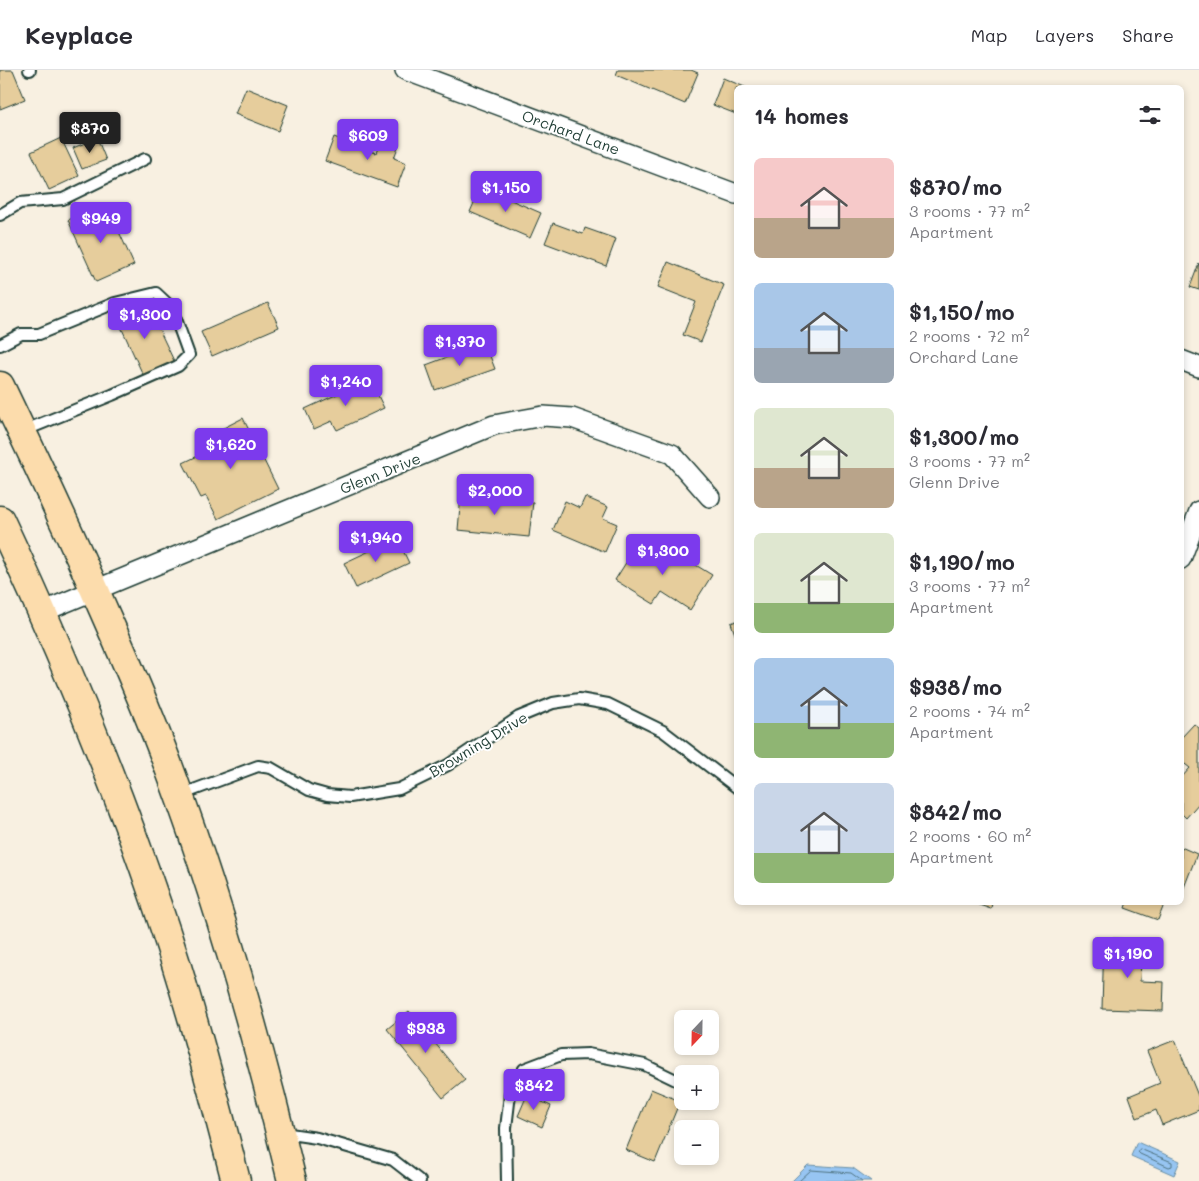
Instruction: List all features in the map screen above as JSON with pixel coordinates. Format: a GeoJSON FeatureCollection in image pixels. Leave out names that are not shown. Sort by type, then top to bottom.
{"type":"FeatureCollection","features":[{"type":"Feature","properties":{"kind":"main road"},"geometry":{"type":"LineString","coordinates":[[0,386],[95,591],[137,687],[179,795],[211,888],[253,1031],[292,1181]]}},
{"type":"Feature","properties":{"kind":"main road"},"geometry":{"type":"LineString","coordinates":[[0,520],[42,612],[100,748],[157,905],[203,1053],[236,1181]]}},
{"type":"Feature","properties":{"kind":"street","name":"Orchard Lane"},"geometry":{"type":"LineString","coordinates":[[405,70],[734,193]]}},
{"type":"Feature","properties":{"kind":"street"},"geometry":{"type":"LineString","coordinates":[[1184,361],[1199,367]]}},
{"type":"Feature","properties":{"kind":"street","name":"Glenn Drive"},"geometry":{"type":"LineString","coordinates":[[42,612],[494,425],[544,416],[572,418],[672,454],[710,497]]}},
{"type":"Feature","properties":{"kind":"street"},"geometry":{"type":"LineString","coordinates":[[1184,551],[1199,511]]}},
{"type":"Feature","properties":{"kind":"lane"},"geometry":{"type":"LineString","coordinates":[[0,215],[20,203],[63,199],[145,159]]}},
{"type":"Feature","properties":{"kind":"lane"},"geometry":{"type":"LineString","coordinates":[[0,345],[21,334],[40,334],[115,303],[156,293],[172,308],[190,355],[178,366],[22,431]]}},
{"type":"Feature","properties":{"kind":"lane","name":"Browning Drive"},"geometry":{"type":"LineString","coordinates":[[179,795],[258,766],[271,768],[309,790],[327,795],[350,797],[399,790],[448,766],[519,717],[553,703],[579,700],[608,704],[663,731],[734,785]]}},
{"type":"Feature","properties":{"kind":"lane"},"geometry":{"type":"LineString","coordinates":[[507,1181],[506,1128],[510,1094],[524,1069],[561,1055],[588,1054],[645,1065],[674,1079]]}},
{"type":"Feature","properties":{"kind":"lane"},"geometry":{"type":"LineString","coordinates":[[279,1133],[317,1138],[393,1160],[420,1181]]}},
{"type":"Feature","properties":{"kind":"water"},"geometry":{"type":"Polygon","coordinates":[[[1137,1142],[1180,1161],[1174,1175],[1131,1156],[1137,1142]]]}},
{"type":"Feature","properties":{"kind":"water"},"geometry":{"type":"Polygon","coordinates":[[[808,1165],[853,1168],[871,1181],[792,1181],[808,1165]]]}},
{"type":"Feature","properties":{"kind":"building"},"geometry":{"type":"Polygon","coordinates":[[[0,70],[13,70],[25,99],[0,109],[0,70]]]}},
{"type":"Feature","properties":{"kind":"building"},"geometry":{"type":"Polygon","coordinates":[[[618,70],[691,70],[698,73],[685,104],[616,75],[618,70]]]}},
{"type":"Feature","properties":{"kind":"building"},"geometry":{"type":"Polygon","coordinates":[[[723,78],[740,85],[734,85],[734,113],[713,105],[723,78]]]}},
{"type":"Feature","properties":{"kind":"building"},"geometry":{"type":"Polygon","coordinates":[[[246,88],[288,105],[278,131],[235,114],[246,88]]]}},
{"type":"Feature","properties":{"kind":"building"},"geometry":{"type":"Polygon","coordinates":[[[334,137],[376,153],[381,140],[398,147],[394,158],[406,163],[397,187],[325,161],[334,137]]]}},
{"type":"Feature","properties":{"kind":"building"},"geometry":{"type":"Polygon","coordinates":[[[61,138],[79,176],[49,190],[31,152],[61,138]]]}},
{"type":"Feature","properties":{"kind":"building"},"geometry":{"type":"Polygon","coordinates":[[[97,138],[106,160],[82,169],[73,148],[97,138]]]}},
{"type":"Feature","properties":{"kind":"building"},"geometry":{"type":"Polygon","coordinates":[[[481,187],[541,213],[530,238],[470,212],[481,187]]]}},
{"type":"Feature","properties":{"kind":"building"},"geometry":{"type":"Polygon","coordinates":[[[94,209],[99,219],[111,214],[134,265],[96,282],[68,220],[94,209]]]}},
{"type":"Feature","properties":{"kind":"building"},"geometry":{"type":"Polygon","coordinates":[[[553,223],[583,234],[585,228],[616,239],[606,266],[545,243],[553,223]]]}},
{"type":"Feature","properties":{"kind":"building"},"geometry":{"type":"Polygon","coordinates":[[[668,262],[724,285],[701,342],[683,335],[696,302],[658,287],[668,262]]]}},
{"type":"Feature","properties":{"kind":"building"},"geometry":{"type":"Polygon","coordinates":[[[1199,263],[1199,290],[1190,287],[1199,263]]]}},
{"type":"Feature","properties":{"kind":"building"},"geometry":{"type":"Polygon","coordinates":[[[146,302],[175,363],[144,377],[116,316],[146,302]]]}},
{"type":"Feature","properties":{"kind":"building"},"geometry":{"type":"Polygon","coordinates":[[[268,303],[279,327],[212,356],[201,332],[268,303]]]}},
{"type":"Feature","properties":{"kind":"building"},"geometry":{"type":"Polygon","coordinates":[[[485,343],[495,369],[435,390],[426,365],[485,343]]]}},
{"type":"Feature","properties":{"kind":"building"},"geometry":{"type":"Polygon","coordinates":[[[370,379],[384,408],[337,430],[332,421],[314,429],[305,409],[370,379]]]}},
{"type":"Feature","properties":{"kind":"building"},"geometry":{"type":"Polygon","coordinates":[[[243,418],[278,489],[218,519],[206,496],[201,498],[183,463],[206,452],[200,440],[243,418]]]}},
{"type":"Feature","properties":{"kind":"building"},"geometry":{"type":"Polygon","coordinates":[[[461,495],[533,502],[529,537],[458,530],[461,495]]]}},
{"type":"Feature","properties":{"kind":"building"},"geometry":{"type":"Polygon","coordinates":[[[585,497],[608,507],[603,518],[617,524],[605,552],[553,530],[565,501],[580,508],[585,497]]]}},
{"type":"Feature","properties":{"kind":"building"},"geometry":{"type":"Polygon","coordinates":[[[397,538],[409,563],[356,588],[344,563],[397,538]]]}},
{"type":"Feature","properties":{"kind":"building"},"geometry":{"type":"Polygon","coordinates":[[[639,542],[658,553],[663,545],[712,575],[690,610],[662,592],[654,604],[615,580],[639,542]]]}},
{"type":"Feature","properties":{"kind":"building"},"geometry":{"type":"Polygon","coordinates":[[[1194,724],[1199,728],[1199,803],[1186,818],[1184,816],[1184,775],[1190,768],[1184,763],[1184,735],[1194,724]]]}},
{"type":"Feature","properties":{"kind":"building"},"geometry":{"type":"Polygon","coordinates":[[[1184,848],[1197,854],[1184,887],[1184,848]]]}},
{"type":"Feature","properties":{"kind":"building"},"geometry":{"type":"Polygon","coordinates":[[[979,905],[992,905],[991,909],[979,905]]]}},
{"type":"Feature","properties":{"kind":"building"},"geometry":{"type":"Polygon","coordinates":[[[1126,905],[1164,905],[1158,920],[1125,908],[1126,905]]]}},
{"type":"Feature","properties":{"kind":"building"},"geometry":{"type":"Polygon","coordinates":[[[1104,938],[1142,939],[1140,981],[1164,982],[1163,1011],[1102,1009],[1104,938]]]}},
{"type":"Feature","properties":{"kind":"building"},"geometry":{"type":"Polygon","coordinates":[[[409,1011],[465,1080],[443,1098],[387,1029],[409,1011]]]}},
{"type":"Feature","properties":{"kind":"building"},"geometry":{"type":"Polygon","coordinates":[[[1175,1040],[1199,1098],[1199,1110],[1162,1125],[1156,1110],[1137,1118],[1129,1096],[1160,1083],[1147,1051],[1175,1040]]]}},
{"type":"Feature","properties":{"kind":"building"},"geometry":{"type":"Polygon","coordinates":[[[651,1089],[674,1099],[674,1110],[676,1110],[655,1162],[626,1150],[651,1089]]]}},
{"type":"Feature","properties":{"kind":"building"},"geometry":{"type":"Polygon","coordinates":[[[527,1095],[551,1106],[542,1127],[518,1116],[527,1095]]]}}]}
